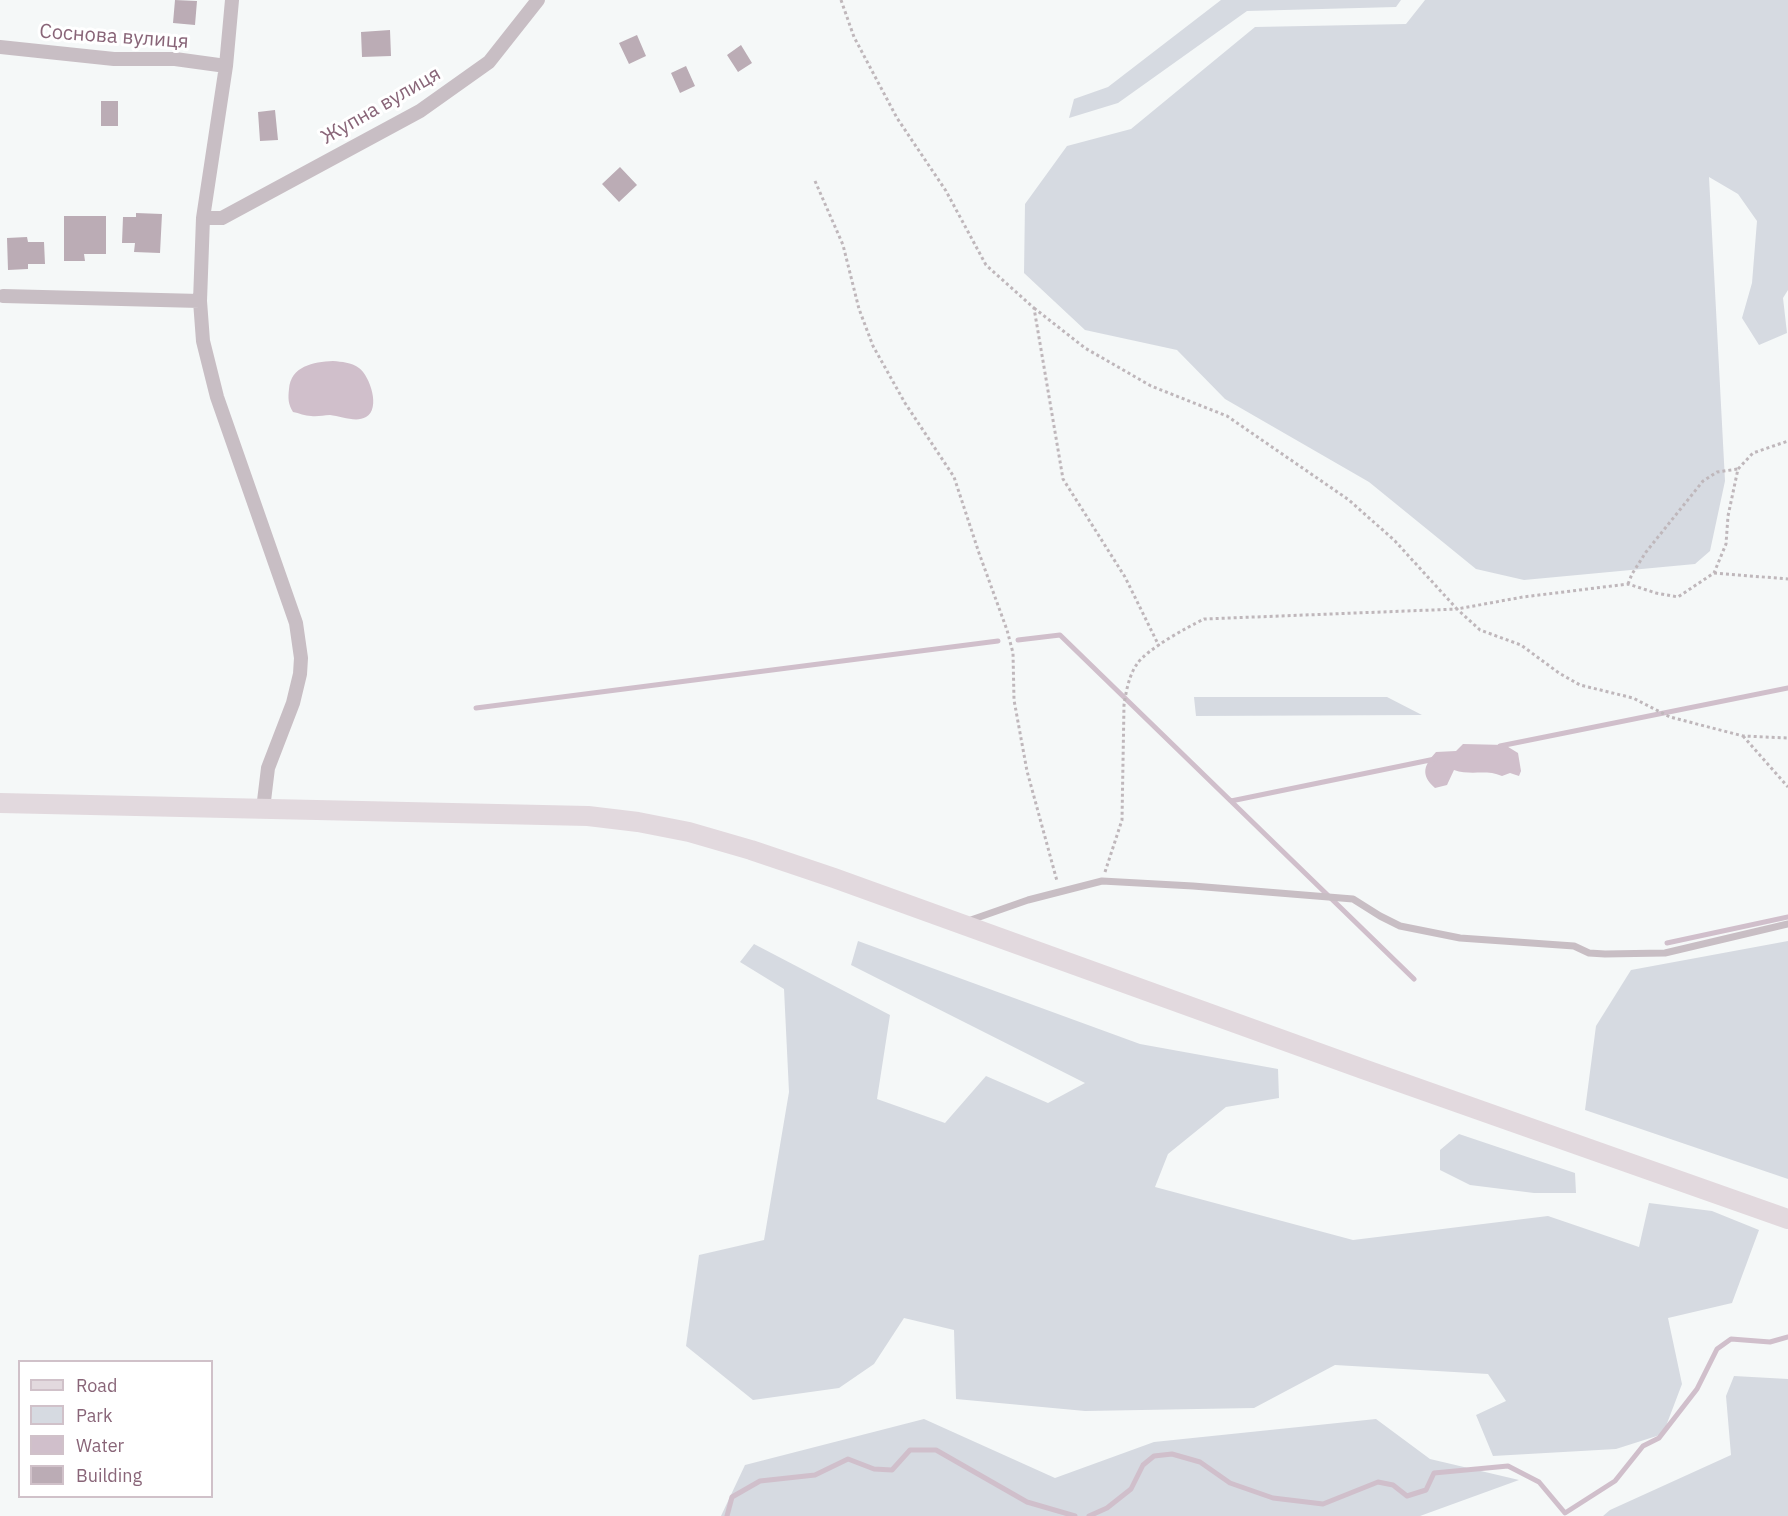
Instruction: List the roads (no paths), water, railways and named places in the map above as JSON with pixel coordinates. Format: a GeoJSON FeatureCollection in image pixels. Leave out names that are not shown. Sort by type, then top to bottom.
{"type":"FeatureCollection","features":[{"type":"Feature","properties":{"kind":"main road"},"geometry":{"type":"LineString","coordinates":[[0,803],[588,816],[638,822],[689,832],[751,850],[1788,1219]]}},
{"type":"Feature","properties":{"kind":"street"},"geometry":{"type":"LineString","coordinates":[[232,0],[226,66],[203,218],[200,301],[203,341],[217,397],[296,623],[299,642],[300,674],[297,690],[268,768],[263,809]]}},
{"type":"Feature","properties":{"kind":"street","name":"Жупна вулиця"},"geometry":{"type":"LineString","coordinates":[[203,218],[222,218],[420,111],[489,62],[538,0]]}},
{"type":"Feature","properties":{"kind":"street","name":"Соснова вулиця"},"geometry":{"type":"LineString","coordinates":[[0,47],[114,59],[175,59],[226,66]]}},
{"type":"Feature","properties":{"kind":"street"},"geometry":{"type":"LineString","coordinates":[[3,296],[200,301]]}},
{"type":"Feature","properties":{"kind":"lane"},"geometry":{"type":"LineString","coordinates":[[961,924],[1102,881],[1353,899],[1400,926],[1460,938],[1574,946],[1589,953],[1665,953],[1788,924]]}},
{"type":"Feature","properties":{"kind":"water"},"geometry":{"type":"Polygon","coordinates":[[[333,361],[356,366],[367,378],[372,392],[373,407],[366,417],[353,419],[330,415],[309,416],[293,412],[288,395],[294,375],[311,364],[333,361]]]}},
{"type":"Feature","properties":{"kind":"water"},"geometry":{"type":"Polygon","coordinates":[[[1463,744],[1505,745],[1518,753],[1521,771],[1519,776],[1510,773],[1502,776],[1454,770],[1447,785],[1435,788],[1427,779],[1425,770],[1429,761],[1436,752],[1456,751],[1463,744]]]}},
{"type":"Feature","properties":{"kind":"waterway"},"geometry":{"type":"LineString","coordinates":[[1018,640],[1060,635],[1414,979]]}},
{"type":"Feature","properties":{"kind":"waterway"},"geometry":{"type":"LineString","coordinates":[[476,708],[998,641]]}},
{"type":"Feature","properties":{"kind":"waterway"},"geometry":{"type":"LineString","coordinates":[[1500,746],[1788,688]]}},
{"type":"Feature","properties":{"kind":"waterway"},"geometry":{"type":"LineString","coordinates":[[1231,801],[1435,759]]}},
{"type":"Feature","properties":{"kind":"waterway"},"geometry":{"type":"LineString","coordinates":[[1667,943],[1788,917]]}},
{"type":"Feature","properties":{"kind":"waterway"},"geometry":{"type":"LineString","coordinates":[[1089,1516],[1107,1508],[1131,1489],[1143,1465],[1154,1456],[1172,1454],[1200,1462],[1230,1483],[1273,1498],[1323,1504],[1378,1482],[1393,1485],[1407,1496],[1426,1490],[1434,1473],[1508,1466],[1539,1482],[1565,1513],[1615,1481],[1643,1446],[1659,1438],[1697,1389],[1717,1349],[1731,1339],[1770,1342],[1788,1337]]}},
{"type":"Feature","properties":{"kind":"waterway"},"geometry":{"type":"LineString","coordinates":[[727,1516],[732,1497],[760,1481],[815,1475],[848,1459],[874,1469],[892,1470],[910,1450],[936,1450],[1027,1502],[1075,1516]]}}]}
